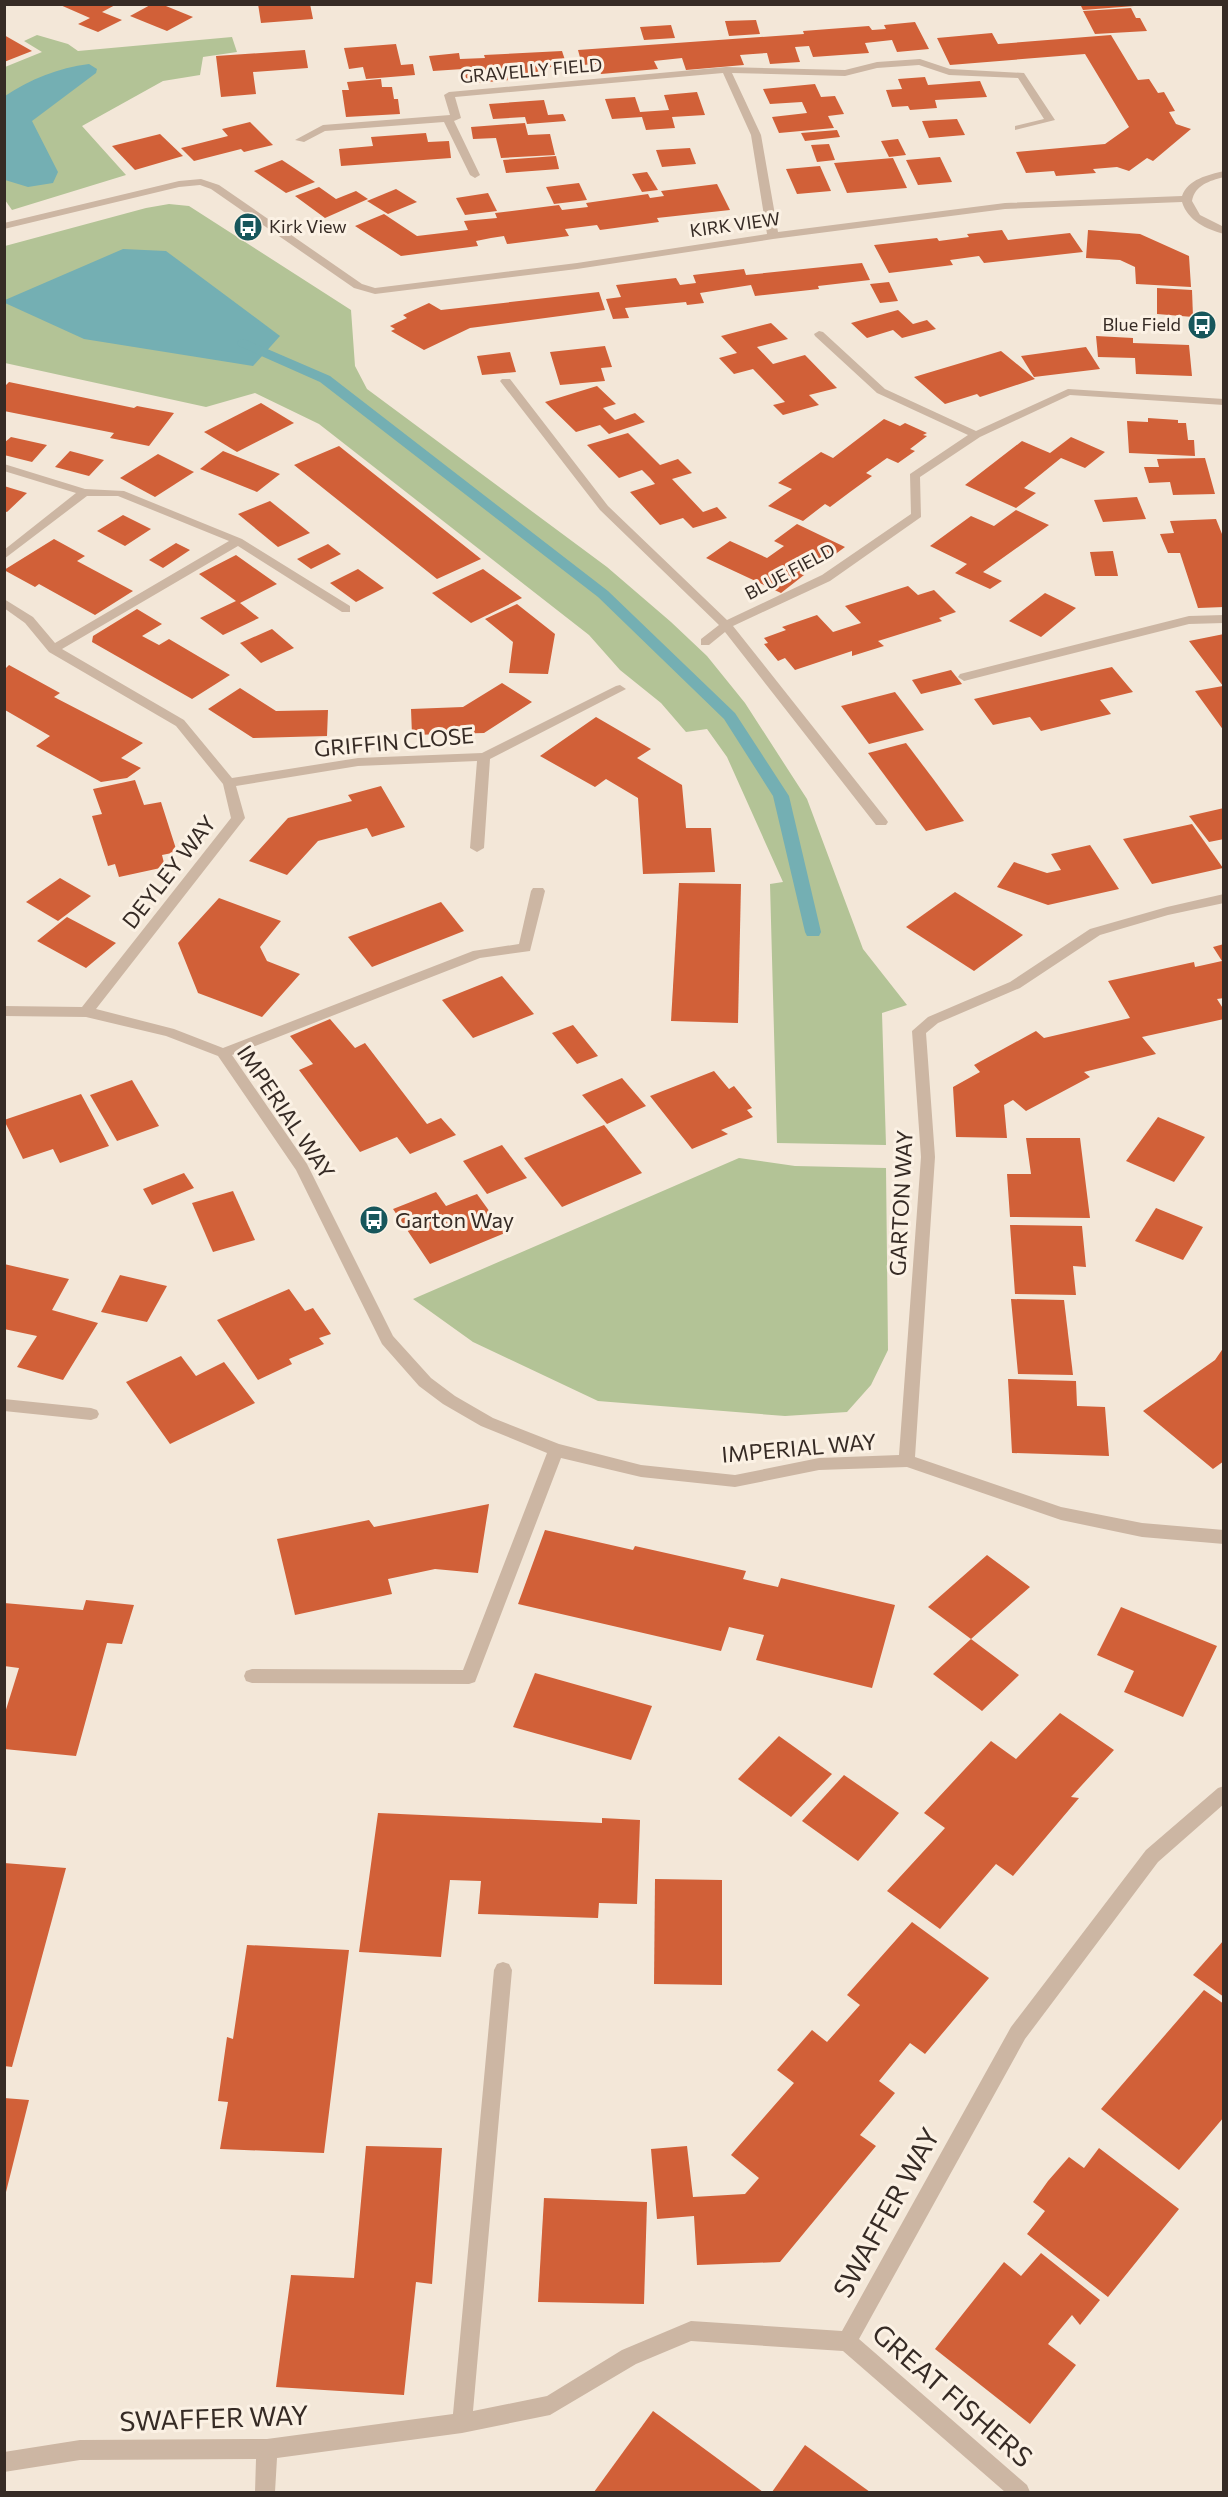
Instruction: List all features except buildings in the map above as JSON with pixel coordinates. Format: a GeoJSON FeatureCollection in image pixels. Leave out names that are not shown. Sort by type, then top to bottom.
{"type":"FeatureCollection","features":[{"type":"Feature","properties":{"kind":"street","name":"GRAVELLY FIELD"},"geometry":{"type":"LineString","coordinates":[[300,140],[323,128],[456,118],[449,95],[726,70],[845,73],[877,64],[920,62],[949,72],[1021,75],[1050,120],[1017,128]]}},
{"type":"Feature","properties":{"kind":"street"},"geometry":{"type":"LineString","coordinates":[[726,70],[756,135],[773,236]]}},
{"type":"Feature","properties":{"kind":"street"},"geometry":{"type":"LineString","coordinates":[[448,119],[475,176]]}},
{"type":"Feature","properties":{"kind":"street"},"geometry":{"type":"LineString","coordinates":[[1224,174],[1197,182],[1188,190],[1185,199],[1187,209],[1197,219],[1224,231]]}},
{"type":"Feature","properties":{"kind":"street","name":"KIRK VIEW"},"geometry":{"type":"LineString","coordinates":[[4,226],[136,192],[201,182],[215,187],[358,286],[375,291],[577,266],[773,236],[1005,206],[1185,199]]}},
{"type":"Feature","properties":{"kind":"street"},"geometry":{"type":"LineString","coordinates":[[819,334],[881,391],[976,435]]}},
{"type":"Feature","properties":{"kind":"street"},"geometry":{"type":"LineString","coordinates":[[506,381],[604,508],[726,625],[881,822]]}},
{"type":"Feature","properties":{"kind":"street","name":"BLUE FIELD"},"geometry":{"type":"LineString","coordinates":[[705,642],[726,625],[826,578],[917,515],[914,476],[976,435],[1068,392],[1224,402]]}},
{"type":"Feature","properties":{"kind":"street"},"geometry":{"type":"LineString","coordinates":[[4,467],[84,492],[120,493],[238,541],[346,609]]}},
{"type":"Feature","properties":{"kind":"street"},"geometry":{"type":"LineString","coordinates":[[4,556],[84,492]]}},
{"type":"Feature","properties":{"kind":"street"},"geometry":{"type":"LineString","coordinates":[[53,649],[238,541]]}},
{"type":"Feature","properties":{"kind":"street","name":"DEYLEY WAY"},"geometry":{"type":"LineString","coordinates":[[4,602],[29,620],[53,649],[180,723],[229,783],[238,818],[86,1012]]}},
{"type":"Feature","properties":{"kind":"street"},"geometry":{"type":"LineString","coordinates":[[964,676],[1189,620],[1224,619]]}},
{"type":"Feature","properties":{"kind":"street","name":"GRIFFIN CLOSE"},"geometry":{"type":"LineString","coordinates":[[229,783],[358,762],[484,757],[620,689]]}},
{"type":"Feature","properties":{"kind":"street"},"geometry":{"type":"LineString","coordinates":[[477,848],[484,757]]}},
{"type":"Feature","properties":{"kind":"street"},"geometry":{"type":"LineString","coordinates":[[223,1053],[478,954],[525,948],[538,891]]}},
{"type":"Feature","properties":{"kind":"street","name":"GARTON WAY"},"geometry":{"type":"LineString","coordinates":[[907,1461],[928,1157],[919,1031],[933,1020],[1015,985],[1095,932],[1167,910],[1224,898]]}},
{"type":"Feature","properties":{"kind":"street","name":"IMPERIAL WAY"},"geometry":{"type":"LineString","coordinates":[[4,1011],[86,1012],[169,1032],[223,1053],[302,1168],[387,1340],[425,1382],[448,1400],[488,1422],[556,1450],[641,1471],[735,1481],[819,1464],[907,1461],[1061,1513],[1142,1530],[1224,1537]]}},
{"type":"Feature","properties":{"kind":"street"},"geometry":{"type":"LineString","coordinates":[[4,1405],[91,1414]]}},
{"type":"Feature","properties":{"kind":"street"},"geometry":{"type":"LineString","coordinates":[[252,1676],[469,1677],[556,1450]]}},
{"type":"Feature","properties":{"kind":"street","name":"SWAFFER WAY"},"geometry":{"type":"LineString","coordinates":[[4,2462],[80,2450],[267,2449],[462,2423],[550,2405],[629,2357],[691,2331],[847,2341],[1018,2033],[1152,1856],[1224,1793]]}},
{"type":"Feature","properties":{"kind":"street"},"geometry":{"type":"LineString","coordinates":[[462,2423],[503,1970]]}},
{"type":"Feature","properties":{"kind":"street","name":"GREAT FISHERS"},"geometry":{"type":"LineString","coordinates":[[847,2341],[1020,2493]]}},
{"type":"Feature","properties":{"kind":"street"},"geometry":{"type":"LineString","coordinates":[[265,2493],[267,2449]]}},
{"type":"Feature","properties":{"kind":"green space"},"geometry":{"type":"Polygon","coordinates":[[[37,35],[68,44],[78,51],[232,37],[237,52],[203,57],[200,75],[163,81],[82,126],[126,175],[12,210],[5,200],[5,67],[42,52],[24,41],[37,35]]]}},
{"type":"Feature","properties":{"kind":"green space"},"geometry":{"type":"Polygon","coordinates":[[[169,204],[189,206],[351,310],[355,366],[367,389],[607,567],[707,656],[745,703],[807,799],[863,949],[907,1005],[882,1013],[886,1145],[777,1143],[770,884],[783,882],[727,757],[707,729],[686,732],[661,703],[620,670],[589,635],[319,424],[255,393],[206,407],[5,363],[5,246],[146,208],[169,204]]]}},
{"type":"Feature","properties":{"kind":"green space"},"geometry":{"type":"Polygon","coordinates":[[[739,1158],[795,1166],[886,1168],[888,1350],[871,1385],[847,1412],[785,1416],[598,1401],[473,1342],[413,1299],[739,1158]]]}},
{"type":"Feature","properties":{"kind":"water"},"geometry":{"type":"Polygon","coordinates":[[[89,64],[97,69],[96,73],[32,121],[58,172],[53,183],[28,187],[5,180],[5,96],[45,75],[89,64]]]}},
{"type":"Feature","properties":{"kind":"water"},"geometry":{"type":"Polygon","coordinates":[[[123,249],[166,251],[280,336],[253,366],[84,339],[5,303],[5,300],[123,249]]]}},
{"type":"Feature","properties":{"kind":"waterway"},"geometry":{"type":"LineString","coordinates":[[244,343],[325,379],[603,594],[730,716],[781,796],[813,932]]}},
{"type":"Feature","properties":{"kind":"place","name":"Kirk View"},"geometry":{"type":"Point","coordinates":[248,227]}},
{"type":"Feature","properties":{"kind":"place","name":"Blue Field"},"geometry":{"type":"Point","coordinates":[1202,325]}},
{"type":"Feature","properties":{"kind":"place","name":"Garton Way"},"geometry":{"type":"Point","coordinates":[374,1220]}}]}
